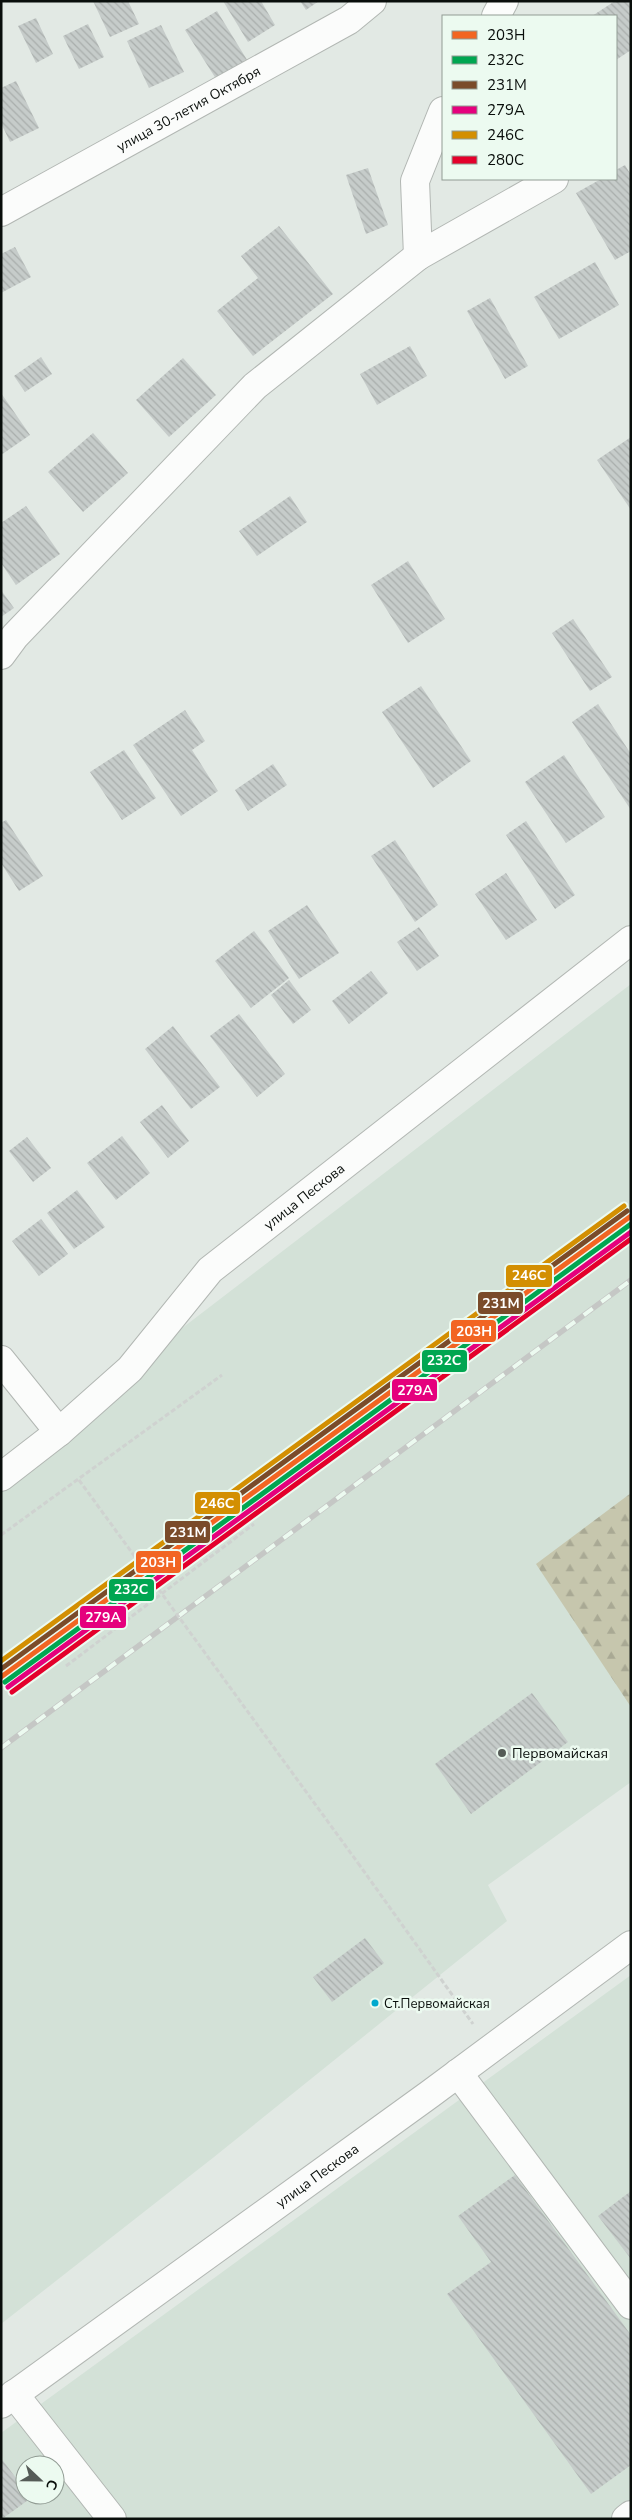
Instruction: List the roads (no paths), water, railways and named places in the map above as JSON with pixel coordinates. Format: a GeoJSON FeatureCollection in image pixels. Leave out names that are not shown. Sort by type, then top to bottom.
{"type":"FeatureCollection","features":[{"type":"Feature","properties":{"kind":"street","name":"улица 30-летия Октября"},"geometry":{"type":"LineString","coordinates":[[1,212],[348,20],[372,1]]}},
{"type":"Feature","properties":{"kind":"street"},"geometry":{"type":"LineString","coordinates":[[497,15],[504,1]]}},
{"type":"Feature","properties":{"kind":"street"},"geometry":{"type":"LineString","coordinates":[[418,256],[415,181],[442,114]]}},
{"type":"Feature","properties":{"kind":"street"},"geometry":{"type":"LineString","coordinates":[[1,655],[15,636],[255,386],[418,256],[552,180]]}},
{"type":"Feature","properties":{"kind":"street","name":"улица Пескова"},"geometry":{"type":"LineString","coordinates":[[1,1477],[59,1432],[130,1369],[210,1270],[631,940]]}},
{"type":"Feature","properties":{"kind":"street"},"geometry":{"type":"LineString","coordinates":[[1,1360],[59,1432]]}},
{"type":"Feature","properties":{"kind":"street","name":"улица Пескова"},"geometry":{"type":"LineString","coordinates":[[7,2399],[458,2073],[631,1945]]}},
{"type":"Feature","properties":{"kind":"street"},"geometry":{"type":"LineString","coordinates":[[458,2073],[631,2306]]}},
{"type":"Feature","properties":{"kind":"street"},"geometry":{"type":"LineString","coordinates":[[7,2399],[112,2519]]}},
{"type":"Feature","properties":{"kind":"street"},"geometry":{"type":"LineString","coordinates":[[626,2519],[631,2515]]}},
{"type":"Feature","properties":{"kind":"railway"},"geometry":{"type":"LineString","coordinates":[[1,1748],[631,1280]]}},
{"type":"Feature","properties":{"kind":"place","name":"Первомайская"},"geometry":{"type":"Point","coordinates":[502,1753]}},
{"type":"Feature","properties":{"kind":"place","name":"Ст.Первомайская"},"geometry":{"type":"Point","coordinates":[375,2003]}}]}
